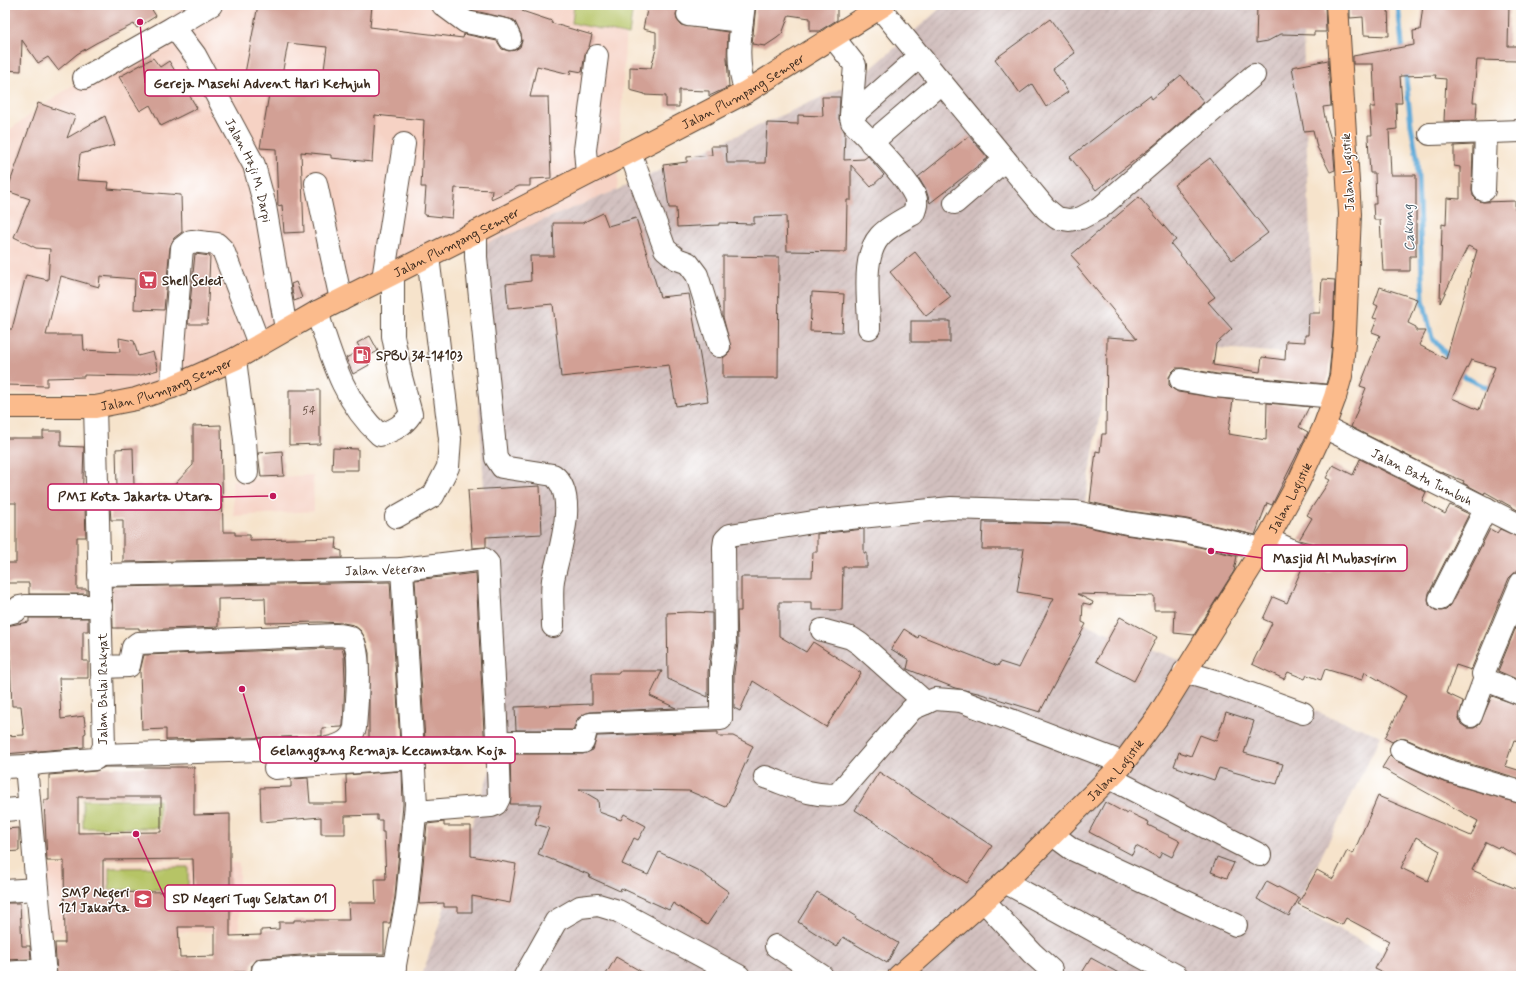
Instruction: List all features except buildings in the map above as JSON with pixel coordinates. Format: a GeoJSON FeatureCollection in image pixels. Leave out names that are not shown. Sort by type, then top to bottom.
{"type":"FeatureCollection","features":[{"type":"Feature","properties":{"kind":"main road","name":"Jalan Logistik"},"geometry":{"type":"LineString","coordinates":[[910,972],[1006,882],[1116,772],[1158,716],[1265,544],[1299,481],[1324,427],[1335,398],[1341,376],[1345,333],[1350,214],[1337,5]]}},
{"type":"Feature","properties":{"kind":"main road","name":"Jalan Plumpang Semper"},"geometry":{"type":"LineString","coordinates":[[5,407],[95,407],[136,399],[172,387],[235,359],[317,312],[476,232],[746,92],[833,37],[858,13],[882,7]]}},
{"type":"Feature","properties":{"kind":"street"},"geometry":{"type":"LineString","coordinates":[[84,78],[211,5]]}},
{"type":"Feature","properties":{"kind":"street"},"geometry":{"type":"LineString","coordinates":[[443,5],[466,22],[506,30],[510,39]]}},
{"type":"Feature","properties":{"kind":"street"},"geometry":{"type":"LineString","coordinates":[[882,7],[919,57],[1046,209],[1057,218],[1069,220],[1082,218],[1100,208],[1254,74]]}},
{"type":"Feature","properties":{"kind":"street"},"geometry":{"type":"LineString","coordinates":[[688,15],[743,13],[738,59],[740,78],[746,92]]}},
{"type":"Feature","properties":{"kind":"street","name":"Jalan Haji M. Darpi"},"geometry":{"type":"LineString","coordinates":[[174,27],[195,55],[254,165],[265,206],[286,329]]}},
{"type":"Feature","properties":{"kind":"street"},"geometry":{"type":"LineString","coordinates":[[833,37],[855,65],[851,117],[852,122],[902,178],[914,194],[916,204],[913,214],[880,236],[871,249],[868,260],[869,328]]}},
{"type":"Feature","properties":{"kind":"street"},"geometry":{"type":"LineString","coordinates":[[587,174],[585,150],[597,56]]}},
{"type":"Feature","properties":{"kind":"street"},"geometry":{"type":"LineString","coordinates":[[851,117],[919,57]]}},
{"type":"Feature","properties":{"kind":"street"},"geometry":{"type":"LineString","coordinates":[[871,143],[941,83]]}},
{"type":"Feature","properties":{"kind":"street"},"geometry":{"type":"LineString","coordinates":[[1430,134],[1521,131]]}},
{"type":"Feature","properties":{"kind":"street"},"geometry":{"type":"LineString","coordinates":[[1484,190],[1486,133]]}},
{"type":"Feature","properties":{"kind":"street"},"geometry":{"type":"LineString","coordinates":[[317,312],[338,376],[365,422],[380,435],[404,424],[411,414],[401,377],[393,336],[388,277],[404,144]]}},
{"type":"Feature","properties":{"kind":"street"},"geometry":{"type":"LineString","coordinates":[[630,152],[665,249],[676,259],[688,263],[697,275],[718,346]]}},
{"type":"Feature","properties":{"kind":"street"},"geometry":{"type":"LineString","coordinates":[[955,203],[1005,160]]}},
{"type":"Feature","properties":{"kind":"street"},"geometry":{"type":"LineString","coordinates":[[316,183],[341,300]]}},
{"type":"Feature","properties":{"kind":"street"},"geometry":{"type":"LineString","coordinates":[[476,232],[476,257],[496,458],[502,467],[553,475],[562,485],[567,516],[553,582],[553,626]]}},
{"type":"Feature","properties":{"kind":"street"},"geometry":{"type":"LineString","coordinates":[[172,387],[182,248],[192,241],[217,244],[224,250],[260,344]]}},
{"type":"Feature","properties":{"kind":"street"},"geometry":{"type":"LineString","coordinates":[[396,517],[433,496],[448,468],[450,439],[428,256]]}},
{"type":"Feature","properties":{"kind":"street"},"geometry":{"type":"LineString","coordinates":[[235,359],[246,440],[247,473]]}},
{"type":"Feature","properties":{"kind":"street"},"geometry":{"type":"LineString","coordinates":[[1181,380],[1215,386],[1335,398]]}},
{"type":"Feature","properties":{"kind":"street","name":"Jalan Balai Rakyat"},"geometry":{"type":"LineString","coordinates":[[45,973],[29,808],[15,766],[95,759],[100,755],[104,746],[95,407]]}},
{"type":"Feature","properties":{"kind":"street","name":"Jalan Batu Tumbuh"},"geometry":{"type":"LineString","coordinates":[[1324,427],[1521,526]]}},
{"type":"Feature","properties":{"kind":"street"},"geometry":{"type":"LineString","coordinates":[[416,812],[491,806],[496,804],[499,798],[498,740],[583,742],[587,727],[590,724],[721,719],[721,664],[725,642],[724,547],[725,540],[730,535],[820,521],[951,508],[1076,512],[1127,523],[1265,544],[1302,555],[1325,559]]}},
{"type":"Feature","properties":{"kind":"street"},"geometry":{"type":"LineString","coordinates":[[1440,598],[1486,508]]}},
{"type":"Feature","properties":{"kind":"street","name":"Jalan Veteran"},"geometry":{"type":"LineString","coordinates":[[99,575],[402,569],[484,559],[487,561],[498,740]]}},
{"type":"Feature","properties":{"kind":"street"},"geometry":{"type":"LineString","coordinates":[[263,970],[313,967],[394,971],[407,899],[416,812],[402,569]]}},
{"type":"Feature","properties":{"kind":"street"},"geometry":{"type":"LineString","coordinates":[[1471,716],[1484,677],[1521,583]]}},
{"type":"Feature","properties":{"kind":"street"},"geometry":{"type":"LineString","coordinates":[[5,614],[16,611],[21,606],[101,606]]}},
{"type":"Feature","properties":{"kind":"street"},"geometry":{"type":"LineString","coordinates":[[822,630],[851,638],[860,644],[926,703]]}},
{"type":"Feature","properties":{"kind":"street"},"geometry":{"type":"LineString","coordinates":[[100,755],[328,748],[341,745],[353,735],[355,728],[357,659],[355,645],[352,638],[345,635],[138,642],[134,647],[130,666],[103,667]]}},
{"type":"Feature","properties":{"kind":"street"},"geometry":{"type":"LineString","coordinates":[[1184,672],[1215,681],[1303,713]]}},
{"type":"Feature","properties":{"kind":"street"},"geometry":{"type":"LineString","coordinates":[[1484,677],[1521,694]]}},
{"type":"Feature","properties":{"kind":"street"},"geometry":{"type":"LineString","coordinates":[[765,777],[814,794],[826,796],[838,794],[912,709],[935,699],[961,701],[1113,759],[1116,772],[1260,855]]}},
{"type":"Feature","properties":{"kind":"street"},"geometry":{"type":"LineString","coordinates":[[1401,750],[1446,770],[1521,792]]}},
{"type":"Feature","properties":{"kind":"street"},"geometry":{"type":"LineString","coordinates":[[275,768],[414,758]]}},
{"type":"Feature","properties":{"kind":"street"},"geometry":{"type":"LineString","coordinates":[[5,810],[29,808]]}},
{"type":"Feature","properties":{"kind":"street"},"geometry":{"type":"LineString","coordinates":[[1053,835],[1072,849],[1236,925]]}},
{"type":"Feature","properties":{"kind":"street"},"geometry":{"type":"LineString","coordinates":[[1006,882],[1177,976]]}},
{"type":"Feature","properties":{"kind":"street"},"geometry":{"type":"LineString","coordinates":[[5,891],[37,889]]}},
{"type":"Feature","properties":{"kind":"street"},"geometry":{"type":"LineString","coordinates":[[984,901],[1032,953],[1051,970]]}},
{"type":"Feature","properties":{"kind":"street"},"geometry":{"type":"LineString","coordinates":[[525,976],[556,921],[580,907],[598,905],[618,912],[739,976]]}},
{"type":"Feature","properties":{"kind":"street"},"geometry":{"type":"LineString","coordinates":[[776,946],[822,976]]}},
{"type":"Feature","properties":{"kind":"street"},"geometry":{"type":"LineString","coordinates":[[5,973],[45,973]]}},
{"type":"Feature","properties":{"kind":"shaded area"},"geometry":{"type":"Polygon","coordinates":[[[186,5],[627,5],[617,190],[470,250],[149,393],[5,393],[5,133],[186,5]]]}},
{"type":"Feature","properties":{"kind":"shaded area"},"geometry":{"type":"Polygon","coordinates":[[[944,5],[1302,5],[1314,355],[1112,340],[1066,617],[1381,736],[1296,907],[1394,958],[1382,976],[422,976],[499,742],[470,250],[617,190],[857,81],[944,5]]]}},
{"type":"Feature","properties":{"kind":"shaded area"},"geometry":{"type":"Polygon","coordinates":[[[313,475],[314,511],[234,516],[232,480],[313,475]]]}},
{"type":"Feature","properties":{"kind":"shaded area","name":"SMP Negeri 121 Jakarta"},"geometry":{"type":"Polygon","coordinates":[[[239,863],[239,931],[48,934],[46,867],[239,863]]]}},
{"type":"Feature","properties":{"kind":"green space"},"geometry":{"type":"Polygon","coordinates":[[[574,5],[633,5],[629,35],[572,23],[574,5]]]}},
{"type":"Feature","properties":{"kind":"green space"},"geometry":{"type":"Polygon","coordinates":[[[83,800],[159,800],[159,828],[83,828],[83,800]]]}},
{"type":"Feature","properties":{"kind":"green space"},"geometry":{"type":"Polygon","coordinates":[[[188,867],[188,889],[109,890],[109,868],[188,867]]]}},
{"type":"Feature","properties":{"kind":"waterway","name":"Cakung"},"geometry":{"type":"LineString","coordinates":[[1398,5],[1403,54]]}},
{"type":"Feature","properties":{"kind":"waterway","name":"Cakung"},"geometry":{"type":"LineString","coordinates":[[1405,69],[1411,125],[1417,157],[1423,299],[1432,338],[1451,360]]}},
{"type":"Feature","properties":{"kind":"waterway","name":"Cakung"},"geometry":{"type":"LineString","coordinates":[[1460,371],[1466,378],[1492,390]]}},
{"type":"Feature","properties":{"kind":"place","name":"Gereja Masehi Advent Hari Ketujuh"},"geometry":{"type":"Point","coordinates":[140,22]}},
{"type":"Feature","properties":{"kind":"place","name":"Shell Select"},"geometry":{"type":"Point","coordinates":[148,280]}},
{"type":"Feature","properties":{"kind":"place","name":"SPBU 34-14103"},"geometry":{"type":"Point","coordinates":[362,355]}},
{"type":"Feature","properties":{"kind":"place","name":"PMI Kota Jakarta Utara"},"geometry":{"type":"Point","coordinates":[273,496]}},
{"type":"Feature","properties":{"kind":"place","name":"Masjid Al Mubasyirin"},"geometry":{"type":"Point","coordinates":[1211,551]}},
{"type":"Feature","properties":{"kind":"place","name":"Gelanggang Remaja Kecamatan Koja"},"geometry":{"type":"Point","coordinates":[242,689]}},
{"type":"Feature","properties":{"kind":"place","name":"SD Negeri Tugu Selatan 01"},"geometry":{"type":"Point","coordinates":[136,834]}},
{"type":"Feature","properties":{"kind":"place","name":"SMP Negeri 121 Jakarta"},"geometry":{"type":"Point","coordinates":[143,899]}}]}
